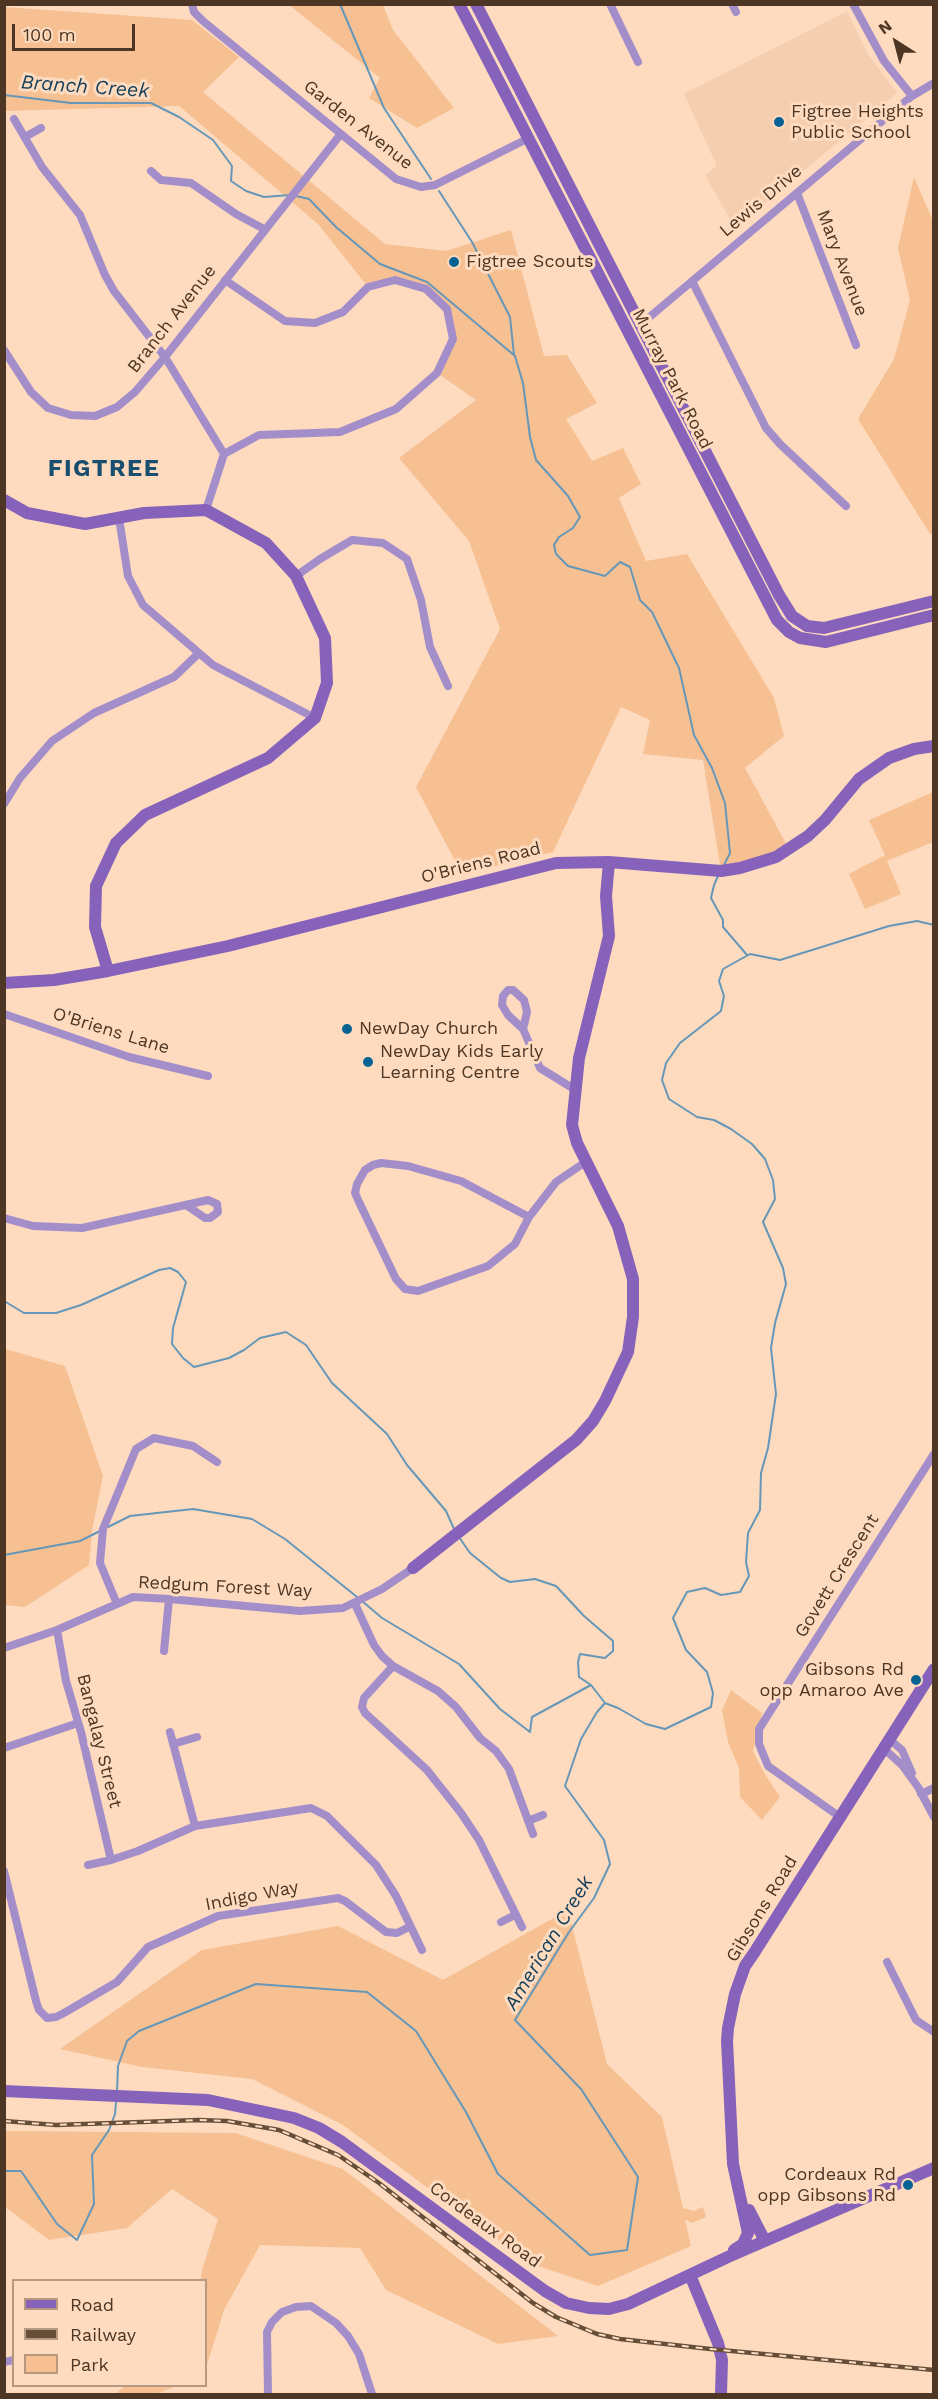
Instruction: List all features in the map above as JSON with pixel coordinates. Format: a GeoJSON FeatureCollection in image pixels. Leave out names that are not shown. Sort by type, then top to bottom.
{"type":"FeatureCollection","features":[{"type":"Feature","properties":{"kind":"street","name":"Garden Avenue"},"geometry":{"type":"LineString","coordinates":[[192,4],[194,12],[203,21],[396,179],[421,187],[435,185],[527,139]]}},
{"type":"Feature","properties":{"kind":"street","name":"Murray Park Road"},"geometry":{"type":"LineString","coordinates":[[459,4],[772,612],[783,627],[800,638],[826,642],[933,615]]}},
{"type":"Feature","properties":{"kind":"street","name":"Murray Park Road"},"geometry":{"type":"LineString","coordinates":[[476,4],[779,595],[792,616]]}},
{"type":"Feature","properties":{"kind":"street"},"geometry":{"type":"LineString","coordinates":[[610,4],[638,62]]}},
{"type":"Feature","properties":{"kind":"street"},"geometry":{"type":"LineString","coordinates":[[853,4],[884,61],[912,96]]}},
{"type":"Feature","properties":{"kind":"street","name":"Lewis Drive"},"geometry":{"type":"LineString","coordinates":[[640,325],[912,96],[933,83]]}},
{"type":"Feature","properties":{"kind":"street"},"geometry":{"type":"LineString","coordinates":[[14,119],[42,167],[80,215],[105,276],[114,291],[165,357],[224,454]]}},
{"type":"Feature","properties":{"kind":"street"},"geometry":{"type":"LineString","coordinates":[[25,137],[41,128]]}},
{"type":"Feature","properties":{"kind":"street","name":"Branch Avenue"},"geometry":{"type":"LineString","coordinates":[[4,350],[39,401],[48,408],[71,415],[95,416],[117,407],[135,392],[165,357],[340,135]]}},
{"type":"Feature","properties":{"kind":"street"},"geometry":{"type":"LineString","coordinates":[[151,171],[160,180],[191,183],[236,214],[264,229]]}},
{"type":"Feature","properties":{"kind":"street","name":"Mary Avenue"},"geometry":{"type":"LineString","coordinates":[[797,192],[856,345]]}},
{"type":"Feature","properties":{"kind":"street"},"geometry":{"type":"LineString","coordinates":[[206,510],[224,454],[259,435],[340,432],[396,409],[437,373],[453,339],[447,309],[426,289],[394,280],[369,288],[343,312],[315,323],[285,321],[225,280]]}},
{"type":"Feature","properties":{"kind":"street"},"geometry":{"type":"LineString","coordinates":[[692,281],[766,428],[846,506]]}},
{"type":"Feature","properties":{"kind":"street"},"geometry":{"type":"LineString","coordinates":[[4,500],[27,513],[85,524],[144,513],[206,510],[266,543],[296,576],[325,638],[327,683],[315,718],[268,758],[145,815],[116,843],[96,886],[94,927],[108,971]]}},
{"type":"Feature","properties":{"kind":"street"},"geometry":{"type":"LineString","coordinates":[[119,518],[128,576],[143,605],[213,665],[315,718]]}},
{"type":"Feature","properties":{"kind":"street"},"geometry":{"type":"LineString","coordinates":[[296,576],[352,540],[383,543],[407,559],[421,600],[430,647],[448,686]]}},
{"type":"Feature","properties":{"kind":"street"},"geometry":{"type":"LineString","coordinates":[[783,627],[792,616],[807,626],[824,628],[933,601]]}},
{"type":"Feature","properties":{"kind":"street"},"geometry":{"type":"LineString","coordinates":[[4,804],[20,778],[52,741],[94,713],[174,677],[199,653]]}},
{"type":"Feature","properties":{"kind":"street","name":"O'Briens Road"},"geometry":{"type":"LineString","coordinates":[[4,983],[54,980],[228,946],[556,863],[609,862],[721,870],[760,863],[776,857],[808,836],[860,779],[882,763],[914,749],[933,746]]}},
{"type":"Feature","properties":{"kind":"street","name":"Redgum Forest Way"},"geometry":{"type":"LineString","coordinates":[[4,1648],[57,1630],[132,1598],[169,1599],[300,1611],[343,1608],[355,1604],[413,1568],[480,1518],[576,1440],[593,1421],[614,1385],[628,1352],[633,1317],[633,1280],[618,1226],[586,1161],[572,1125],[579,1058],[609,936],[606,896],[609,862]]}},
{"type":"Feature","properties":{"kind":"street","name":"O'Briens Lane"},"geometry":{"type":"LineString","coordinates":[[4,1014],[129,1057],[208,1077]]}},
{"type":"Feature","properties":{"kind":"street"},"geometry":{"type":"LineString","coordinates":[[523,1029],[540,1068],[574,1089]]}},
{"type":"Feature","properties":{"kind":"street"},"geometry":{"type":"LineString","coordinates":[[529,1217],[461,1181],[408,1167],[381,1163],[365,1170],[355,1193],[399,1284],[412,1291],[418,1291],[488,1266],[515,1244],[529,1217],[556,1182],[586,1161]]}},
{"type":"Feature","properties":{"kind":"street"},"geometry":{"type":"LineString","coordinates":[[4,1218],[33,1226],[82,1228],[186,1205]]}},
{"type":"Feature","properties":{"kind":"street"},"geometry":{"type":"LineString","coordinates":[[117,1604],[100,1563],[103,1529],[136,1449],[154,1438],[193,1446],[217,1462]]}},
{"type":"Feature","properties":{"kind":"street","name":"Govett Crescent"},"geometry":{"type":"LineString","coordinates":[[840,1817],[768,1766],[759,1744],[759,1729],[933,1454]]}},
{"type":"Feature","properties":{"kind":"street"},"geometry":{"type":"LineString","coordinates":[[164,1651],[169,1599]]}},
{"type":"Feature","properties":{"kind":"street"},"geometry":{"type":"LineString","coordinates":[[355,1604],[374,1645],[393,1666],[438,1691],[456,1707],[480,1738],[496,1751],[509,1769],[533,1834]]}},
{"type":"Feature","properties":{"kind":"street","name":"Bangalay Street"},"geometry":{"type":"LineString","coordinates":[[57,1630],[66,1681],[111,1860]]}},
{"type":"Feature","properties":{"kind":"street"},"geometry":{"type":"LineString","coordinates":[[393,1666],[364,1698],[362,1707],[365,1713],[409,1753],[444,1790],[478,1840],[522,1927]]}},
{"type":"Feature","properties":{"kind":"street","name":"Gibsons Road"},"geometry":{"type":"LineString","coordinates":[[712,2264],[747,2239],[747,2224],[733,2164],[727,2058],[731,2009],[745,1966],[933,1669]]}},
{"type":"Feature","properties":{"kind":"street"},"geometry":{"type":"LineString","coordinates":[[4,1748],[78,1723]]}},
{"type":"Feature","properties":{"kind":"street"},"geometry":{"type":"LineString","coordinates":[[170,1732],[195,1826]]}},
{"type":"Feature","properties":{"kind":"street"},"geometry":{"type":"LineString","coordinates":[[173,1744],[197,1737]]}},
{"type":"Feature","properties":{"kind":"street"},"geometry":{"type":"LineString","coordinates":[[886,1744],[902,1750],[933,1817]]}},
{"type":"Feature","properties":{"kind":"street"},"geometry":{"type":"LineString","coordinates":[[919,1791],[933,1788]]}},
{"type":"Feature","properties":{"kind":"street"},"geometry":{"type":"LineString","coordinates":[[88,1865],[111,1860],[195,1826],[304,1809],[318,1810],[348,1835],[376,1865],[396,1896],[422,1950]]}},
{"type":"Feature","properties":{"kind":"street"},"geometry":{"type":"LineString","coordinates":[[528,1821],[543,1815]]}},
{"type":"Feature","properties":{"kind":"street","name":"Indigo Way"},"geometry":{"type":"LineString","coordinates":[[4,1871],[36,2001],[39,2010],[47,2018],[64,2013],[117,1982],[148,1947],[218,1916],[338,1898],[386,1932],[397,1933],[409,1927]]}},
{"type":"Feature","properties":{"kind":"street"},"geometry":{"type":"LineString","coordinates":[[501,1922],[515,1915]]}},
{"type":"Feature","properties":{"kind":"street"},"geometry":{"type":"LineString","coordinates":[[887,1962],[916,2020],[933,2032]]}},
{"type":"Feature","properties":{"kind":"street","name":"Cordeaux Road"},"geometry":{"type":"LineString","coordinates":[[4,2091],[224,2102],[278,2114],[319,2128],[342,2142],[544,2291],[566,2303],[589,2308],[616,2308],[933,2168]]}},
{"type":"Feature","properties":{"kind":"street","name":"Gibsons Road"},"geometry":{"type":"LineString","coordinates":[[741,2200],[765,2241]]}},
{"type":"Feature","properties":{"kind":"street"},"geometry":{"type":"LineString","coordinates":[[690,2275],[718,2343],[722,2360],[722,2394]]}},
{"type":"Feature","properties":{"kind":"street"},"geometry":{"type":"LineString","coordinates":[[268,2394],[267,2332],[272,2322],[282,2312],[296,2307],[310,2306],[336,2323],[348,2336],[359,2354],[372,2394]]}},
{"type":"Feature","properties":{"kind":"shaded area","name":"Figtree Heights Public School"},"geometry":{"type":"Polygon","coordinates":[[[847,11],[868,54],[897,93],[735,228],[705,175],[717,166],[684,94],[847,11]]]}},
{"type":"Feature","properties":{"kind":"green space"},"geometry":{"type":"Polygon","coordinates":[[[289,5],[383,5],[393,30],[454,108],[417,128],[369,98],[380,78],[289,5]]]}},
{"type":"Feature","properties":{"kind":"green space"},"geometry":{"type":"Polygon","coordinates":[[[4,7],[192,20],[239,57],[203,92],[385,244],[446,251],[511,230],[544,356],[567,355],[597,403],[566,419],[592,461],[623,448],[641,484],[619,498],[646,561],[687,554],[774,698],[784,736],[745,768],[789,849],[721,871],[703,760],[643,754],[650,720],[621,707],[553,852],[462,874],[416,787],[500,629],[469,541],[399,458],[476,400],[437,373],[453,339],[447,309],[426,289],[395,280],[368,287],[318,224],[179,106],[5,111],[4,7]]]}},
{"type":"Feature","properties":{"kind":"green space"},"geometry":{"type":"Polygon","coordinates":[[[914,177],[933,221],[933,534],[930,534],[858,419],[894,359],[910,300],[898,248],[914,177]]]}},
{"type":"Feature","properties":{"kind":"green space"},"geometry":{"type":"Polygon","coordinates":[[[933,792],[933,842],[887,861],[901,894],[865,909],[849,874],[885,855],[869,820],[933,792]]]}},
{"type":"Feature","properties":{"kind":"green space"},"geometry":{"type":"Polygon","coordinates":[[[5,1349],[65,1366],[103,1476],[92,1531],[89,1565],[25,1607],[5,1605],[5,1349]]]}},
{"type":"Feature","properties":{"kind":"green space"},"geometry":{"type":"Polygon","coordinates":[[[731,1690],[762,1713],[753,1751],[780,1797],[762,1820],[740,1797],[739,1768],[728,1742],[722,1710],[731,1690]]]}},
{"type":"Feature","properties":{"kind":"green space"},"geometry":{"type":"Polygon","coordinates":[[[568,1910],[607,2064],[662,2117],[683,2208],[694,2211],[703,2207],[706,2217],[692,2223],[685,2219],[691,2246],[598,2286],[529,2263],[343,2125],[252,2079],[142,2067],[60,2049],[202,1950],[338,1926],[443,1980],[568,1910]]]}},
{"type":"Feature","properties":{"kind":"green space"},"geometry":{"type":"Polygon","coordinates":[[[5,2131],[236,2133],[343,2169],[558,2336],[498,2344],[386,2290],[360,2248],[260,2245],[224,2310],[207,2365],[207,2279],[201,2279],[218,2219],[172,2189],[127,2228],[49,2240],[5,2207],[5,2131]]]}},
{"type":"Feature","properties":{"kind":"green space"},"geometry":{"type":"Polygon","coordinates":[[[124,2387],[174,2387],[155,2394],[115,2394],[124,2387]]]}},
{"type":"Feature","properties":{"kind":"waterway"},"geometry":{"type":"LineString","coordinates":[[340,4],[384,108],[431,179]]}},
{"type":"Feature","properties":{"kind":"waterway","name":"Branch Creek"},"geometry":{"type":"LineString","coordinates":[[4,95],[71,103],[151,103],[179,117],[213,140],[232,166],[231,181],[246,191],[264,197],[290,195]]}},
{"type":"Feature","properties":{"kind":"waterway"},"geometry":{"type":"LineString","coordinates":[[439,191],[472,242],[510,317],[514,355]]}},
{"type":"Feature","properties":{"kind":"waterway","name":"Branch Creek"},"geometry":{"type":"LineString","coordinates":[[296,196],[309,199],[336,227],[380,264],[427,282],[515,356],[523,383],[530,437],[536,460],[568,496],[580,517],[573,528],[559,537],[554,545],[556,554],[568,566],[605,576],[620,562],[630,567],[640,600],[652,612],[679,668],[694,735],[712,768],[725,803],[730,853],[724,865]]}},
{"type":"Feature","properties":{"kind":"waterway","name":"Branch Creek"},"geometry":{"type":"LineString","coordinates":[[718,876],[711,898],[723,920],[723,927],[747,955]]}},
{"type":"Feature","properties":{"kind":"waterway","name":"American Creek"},"geometry":{"type":"LineString","coordinates":[[117,2093],[118,2066],[127,2041],[139,2031],[256,1984],[367,1992],[416,2031],[466,2112],[498,2174],[590,2255],[627,2250],[638,2177],[581,2089],[515,2020],[569,1932],[594,1898],[610,1864],[604,1840],[565,1786],[581,1739],[597,1712],[605,1703],[646,1724],[665,1729],[711,1707],[713,1693],[707,1672],[686,1650],[673,1618],[687,1592],[705,1588],[721,1595],[740,1592],[749,1576],[746,1562],[748,1533],[760,1510],[761,1473],[768,1448],[776,1394],[771,1348],[775,1323],[786,1284],[783,1268],[763,1222],[775,1199],[773,1180],[765,1159],[752,1144],[731,1129],[714,1120],[697,1117],[669,1099],[662,1080],[666,1063],[680,1043],[721,1011],[724,996],[719,981],[723,969],[750,954],[780,960],[889,926],[917,921],[934,925]]}},
{"type":"Feature","properties":{"kind":"waterway"},"geometry":{"type":"LineString","coordinates":[[4,1301],[24,1313],[56,1313],[81,1305],[159,1270],[170,1268],[178,1272],[186,1282],[173,1328],[172,1344],[183,1358],[194,1367],[229,1358],[260,1338],[286,1332],[306,1345],[332,1383],[387,1434],[407,1465],[446,1511],[454,1529]]}},
{"type":"Feature","properties":{"kind":"waterway"},"geometry":{"type":"LineString","coordinates":[[108,1527],[130,1516],[193,1509],[252,1519],[285,1539],[357,1597]]}},
{"type":"Feature","properties":{"kind":"waterway"},"geometry":{"type":"LineString","coordinates":[[4,1555],[80,1541],[100,1531]]}},
{"type":"Feature","properties":{"kind":"waterway"},"geometry":{"type":"LineString","coordinates":[[459,1537],[470,1553],[501,1578],[510,1582],[535,1579],[556,1586],[584,1616],[613,1641],[613,1651],[605,1658],[580,1654],[578,1662],[579,1677],[591,1685],[605,1703]]}},
{"type":"Feature","properties":{"kind":"waterway"},"geometry":{"type":"LineString","coordinates":[[362,1601],[382,1618],[459,1664],[500,1709],[530,1732],[532,1717],[591,1685]]}},
{"type":"Feature","properties":{"kind":"waterway","name":"American Creek"},"geometry":{"type":"LineString","coordinates":[[4,2171],[21,2171],[57,2224],[77,2240],[94,2204],[92,2155],[109,2130],[115,2114],[116,2102]]}},
{"type":"Feature","properties":{"kind":"railway"},"geometry":{"type":"LineString","coordinates":[[4,2121],[56,2125],[198,2120],[227,2121],[279,2130],[338,2155],[379,2183],[533,2303],[556,2317],[597,2334],[620,2339],[710,2349],[934,2370]]}},
{"type":"Feature","properties":{"kind":"place","name":"Figtree Heights Public School"},"geometry":{"type":"Point","coordinates":[779,122]}},
{"type":"Feature","properties":{"kind":"place","name":"Figtree Scouts"},"geometry":{"type":"Point","coordinates":[454,262]}},
{"type":"Feature","properties":{"kind":"place","name":"NewDay Church"},"geometry":{"type":"Point","coordinates":[347,1029]}},
{"type":"Feature","properties":{"kind":"place","name":"NewDay Kids Early Learning Centre"},"geometry":{"type":"Point","coordinates":[368,1062]}},
{"type":"Feature","properties":{"kind":"place","name":"Gibsons Rd opp Amaroo Ave"},"geometry":{"type":"Point","coordinates":[916,1680]}},
{"type":"Feature","properties":{"kind":"place","name":"Cordeaux Rd opp Gibsons Rd"},"geometry":{"type":"Point","coordinates":[908,2185]}},
{"type":"Feature","properties":{"kind":"district","name":"FIGTREE"},"geometry":{"type":"Point","coordinates":[104,469]}}]}
